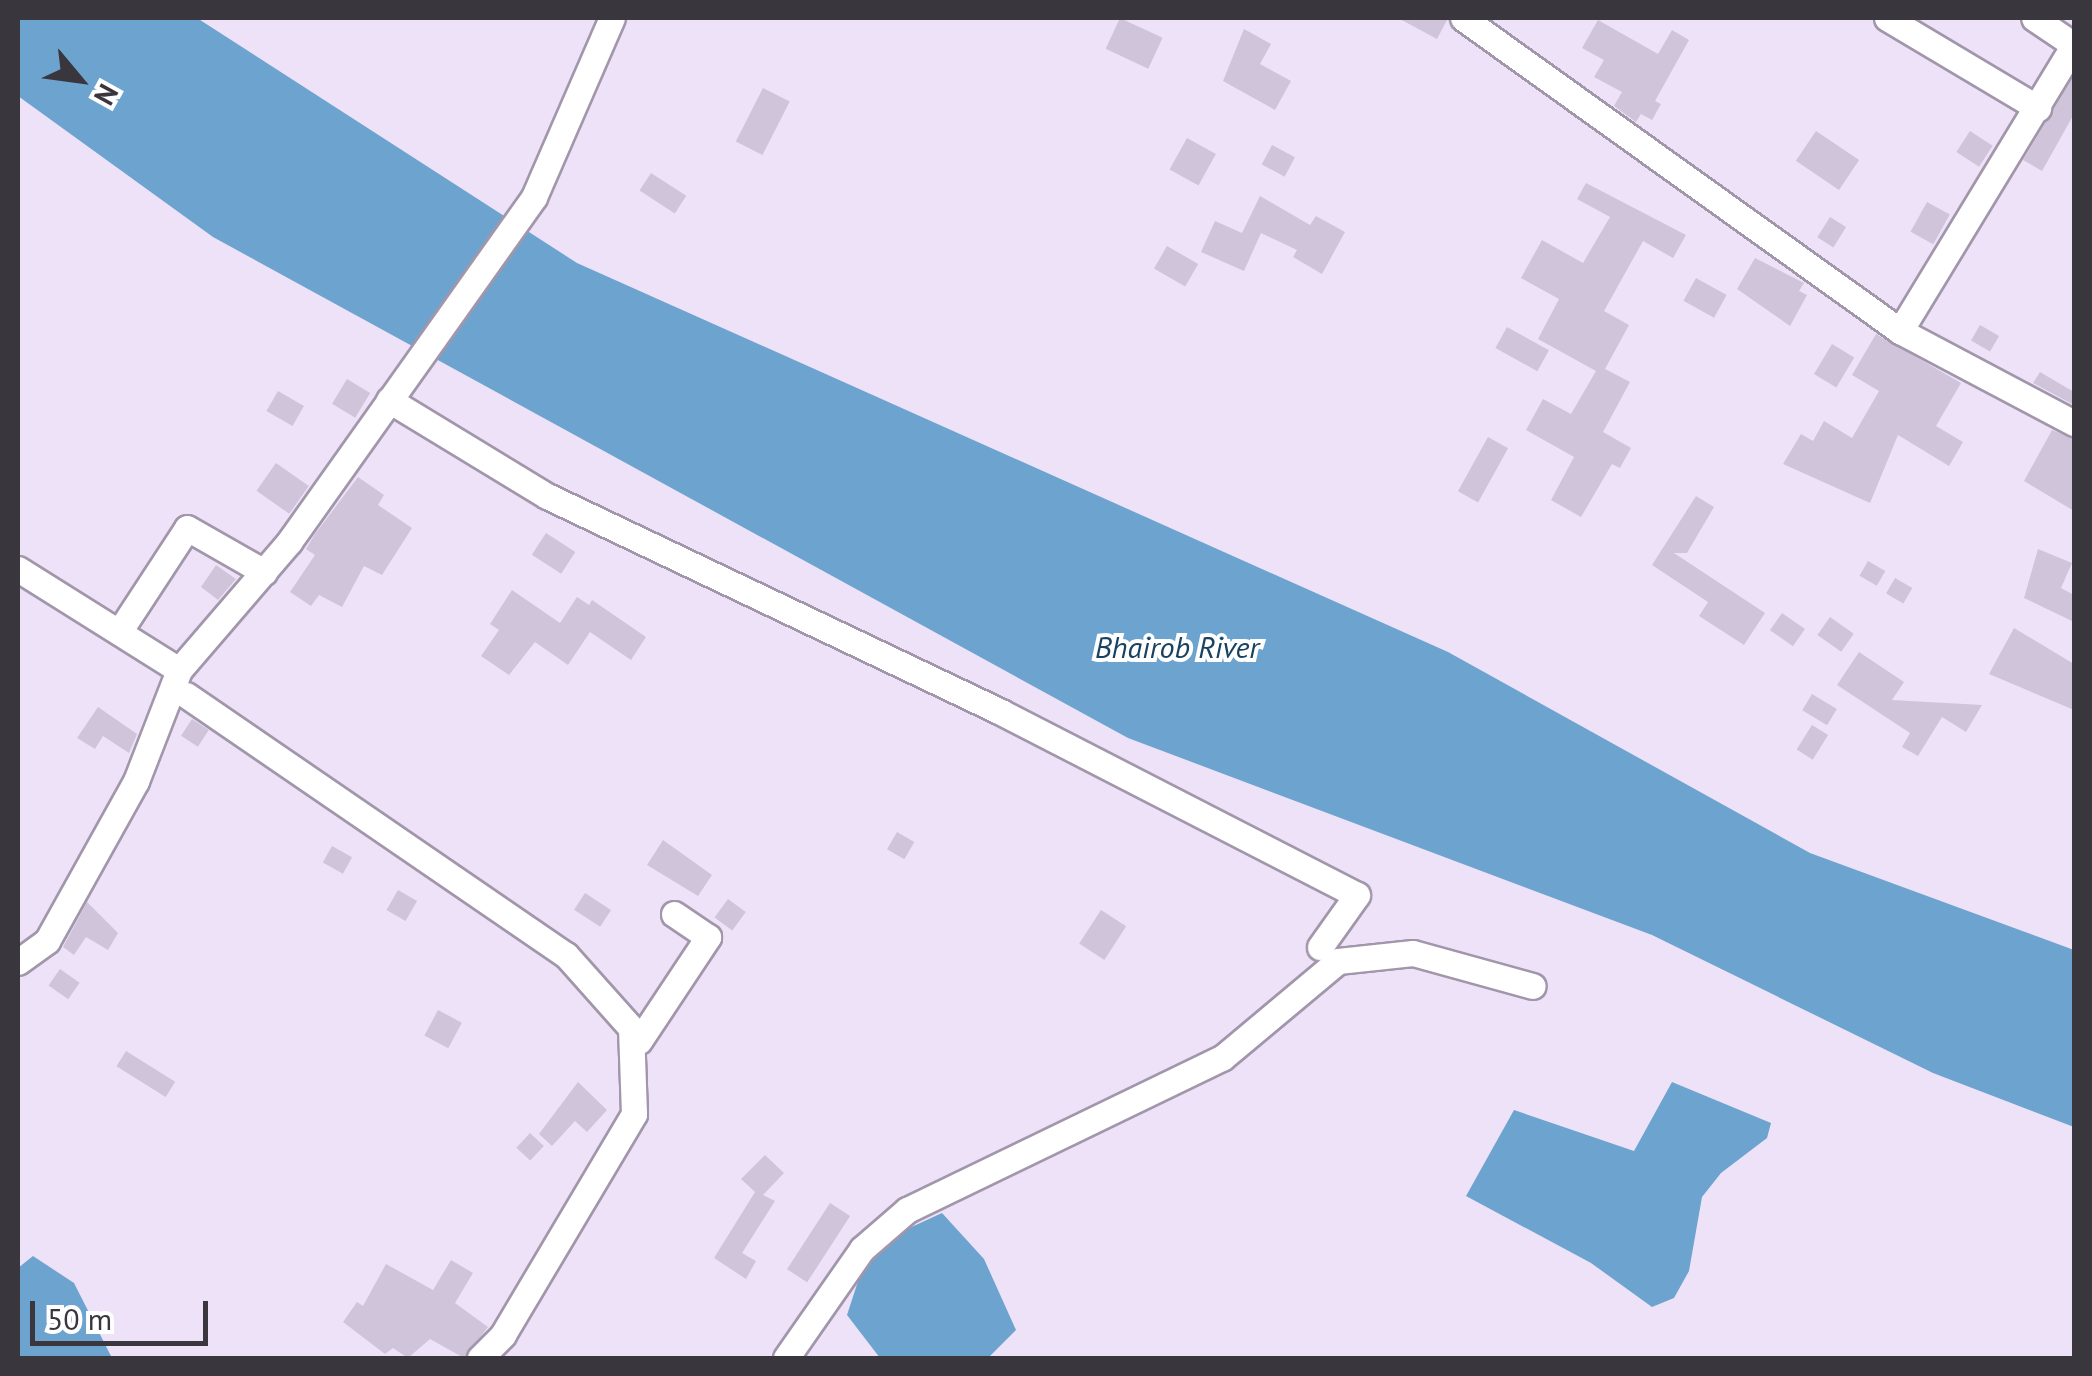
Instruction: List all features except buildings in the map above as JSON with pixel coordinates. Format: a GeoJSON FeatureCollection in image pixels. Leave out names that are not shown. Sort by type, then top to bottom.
{"type":"FeatureCollection","features":[{"type":"Feature","properties":{"kind":"street"},"geometry":{"type":"LineString","coordinates":[[18,962],[47,940],[136,781],[183,682],[534,197],[612,18]]}},
{"type":"Feature","properties":{"kind":"street"},"geometry":{"type":"LineString","coordinates":[[1463,18],[1900,330],[2074,423]]}},
{"type":"Feature","properties":{"kind":"street"},"geometry":{"type":"LineString","coordinates":[[1887,18],[2038,108]]}},
{"type":"Feature","properties":{"kind":"street"},"geometry":{"type":"LineString","coordinates":[[1900,330],[2074,45],[2034,18]]}},
{"type":"Feature","properties":{"kind":"street"},"geometry":{"type":"LineString","coordinates":[[390,400],[547,496],[1002,712],[1357,895],[1320,947]]}},
{"type":"Feature","properties":{"kind":"street"},"geometry":{"type":"LineString","coordinates":[[119,632],[187,528],[264,572]]}},
{"type":"Feature","properties":{"kind":"street"},"geometry":{"type":"LineString","coordinates":[[18,569],[119,632],[183,682],[566,955],[631,1028],[634,1114],[503,1336],[480,1358]]}},
{"type":"Feature","properties":{"kind":"street"},"geometry":{"type":"LineString","coordinates":[[638,1041],[708,938],[674,914]]}},
{"type":"Feature","properties":{"kind":"street"},"geometry":{"type":"LineString","coordinates":[[786,1358],[862,1249],[907,1210],[1222,1058],[1338,961],[1413,953],[1533,986]]}},
{"type":"Feature","properties":{"kind":"water","name":"Bhairob River"},"geometry":{"type":"Polygon","coordinates":[[[18,18],[197,18],[577,263],[1448,652],[1810,853],[2074,950],[2074,1127],[1933,1073],[1652,935],[1128,738],[213,237],[18,96],[18,18]]]}},
{"type":"Feature","properties":{"kind":"water"},"geometry":{"type":"Polygon","coordinates":[[[1672,1082],[1771,1123],[1767,1138],[1721,1173],[1702,1197],[1689,1271],[1674,1298],[1652,1307],[1591,1263],[1466,1196],[1514,1110],[1634,1151],[1672,1082]]]}},
{"type":"Feature","properties":{"kind":"water"},"geometry":{"type":"Polygon","coordinates":[[[942,1213],[984,1259],[1016,1330],[988,1358],[880,1358],[847,1315],[862,1269],[894,1235],[942,1213]]]}},
{"type":"Feature","properties":{"kind":"water"},"geometry":{"type":"Polygon","coordinates":[[[33,1256],[74,1283],[112,1358],[18,1358],[18,1268],[33,1256]]]}}]}
